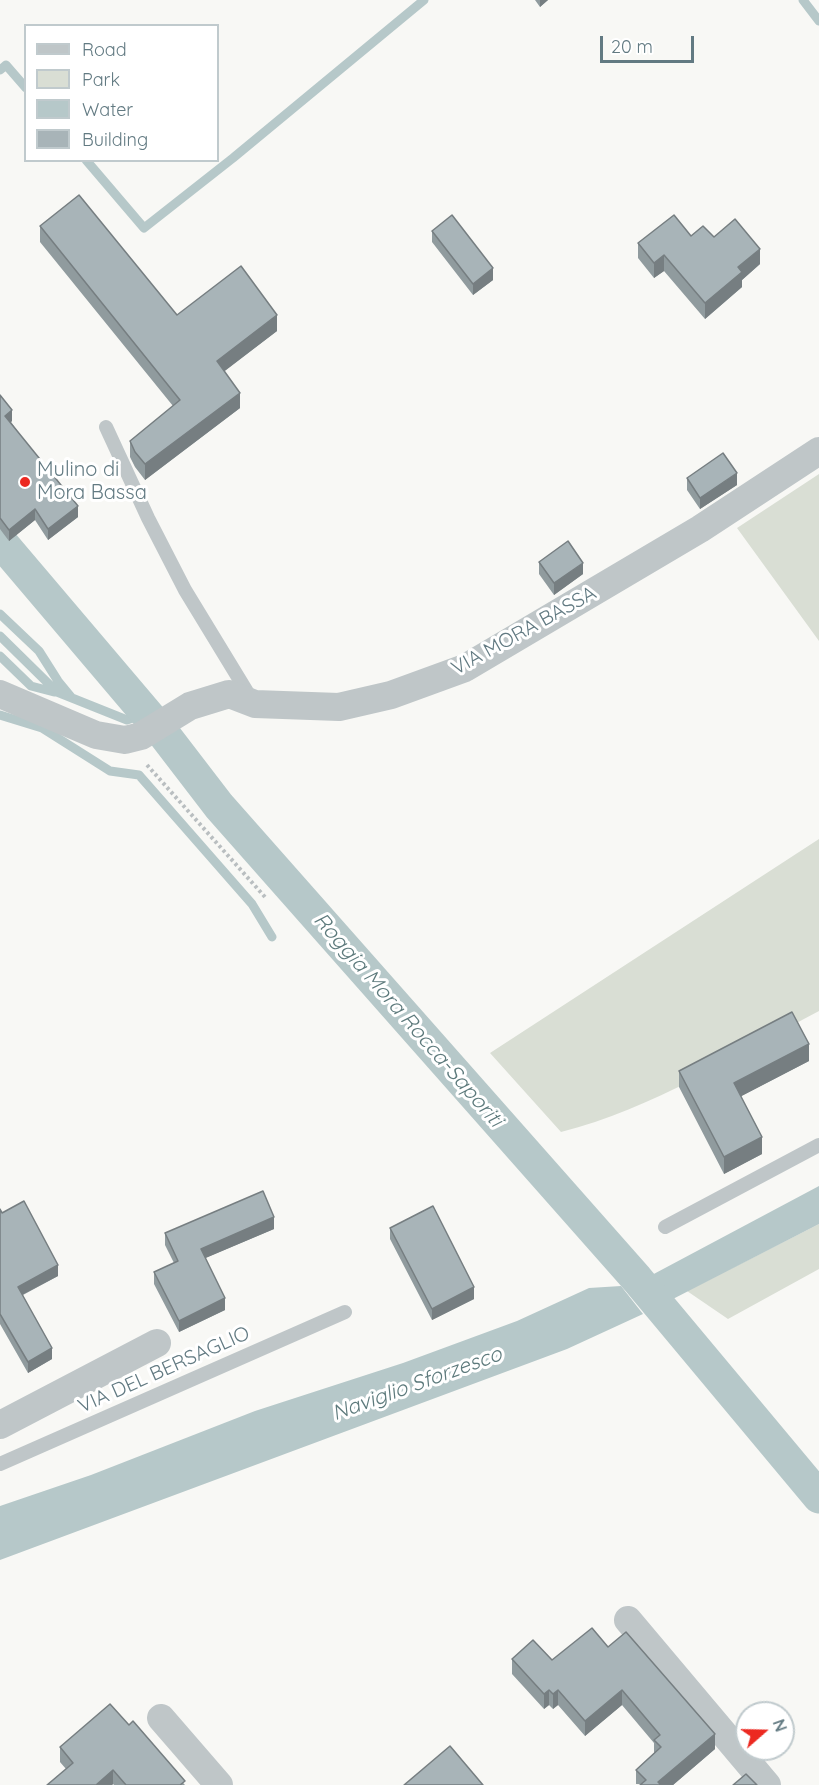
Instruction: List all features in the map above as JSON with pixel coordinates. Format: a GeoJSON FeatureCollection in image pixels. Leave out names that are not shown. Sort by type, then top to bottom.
{"type":"FeatureCollection","features":[{"type":"Feature","properties":{"kind":"street","name":"VIA MORA BASSA"},"geometry":{"type":"LineString","coordinates":[[133,738],[190,706],[230,694],[255,704],[339,706],[391,695],[465,668],[700,529],[819,451]]}},
{"type":"Feature","properties":{"kind":"street"},"geometry":{"type":"LineString","coordinates":[[0,694],[96,735],[133,738]]}},
{"type":"Feature","properties":{"kind":"street"},"geometry":{"type":"LineString","coordinates":[[0,1425],[158,1343]]}},
{"type":"Feature","properties":{"kind":"street"},"geometry":{"type":"LineString","coordinates":[[628,1620],[767,1785]]}},
{"type":"Feature","properties":{"kind":"street"},"geometry":{"type":"LineString","coordinates":[[161,1718],[219,1785]]}},
{"type":"Feature","properties":{"kind":"lane"},"geometry":{"type":"LineString","coordinates":[[106,428],[185,590],[255,704]]}},
{"type":"Feature","properties":{"kind":"lane"},"geometry":{"type":"LineString","coordinates":[[665,1227],[819,1145]]}},
{"type":"Feature","properties":{"kind":"lane","name":"VIA DEL BERSAGLIO"},"geometry":{"type":"LineString","coordinates":[[0,1464],[345,1312]]}},
{"type":"Feature","properties":{"kind":"path"},"geometry":{"type":"LineString","coordinates":[[133,738],[265,897]]}},
{"type":"Feature","properties":{"kind":"green space"},"geometry":{"type":"Polygon","coordinates":[[[819,474],[819,641],[737,528],[819,474]]]}},
{"type":"Feature","properties":{"kind":"green space"},"geometry":{"type":"Polygon","coordinates":[[[819,839],[819,1011],[661,1095],[628,1110],[561,1132],[490,1053],[819,839]]]}},
{"type":"Feature","properties":{"kind":"green space"},"geometry":{"type":"Polygon","coordinates":[[[819,1224],[819,1269],[728,1319],[687,1291],[819,1224]]]}},
{"type":"Feature","properties":{"kind":"water"},"geometry":{"type":"Polygon","coordinates":[[[819,1186],[819,1224],[669,1301],[650,1276],[819,1186]]]}},
{"type":"Feature","properties":{"kind":"water","name":"Naviglio Sforzesco"},"geometry":{"type":"Polygon","coordinates":[[[621,1286],[643,1314],[567,1349],[0,1560],[0,1506],[91,1475],[255,1411],[403,1363],[517,1321],[589,1288],[621,1286]]]}},
{"type":"Feature","properties":{"kind":"building"},"geometry":{"type":"Polygon","coordinates":[[[79,195],[177,315],[241,266],[277,315],[217,361],[240,393],[145,464],[135,452],[130,441],[180,400],[40,226],[79,195]]]}},
{"type":"Feature","properties":{"kind":"building"},"geometry":{"type":"Polygon","coordinates":[[[452,215],[493,268],[473,284],[432,231],[452,215]]]}},
{"type":"Feature","properties":{"kind":"building"},"geometry":{"type":"Polygon","coordinates":[[[674,215],[691,236],[703,226],[714,237],[735,219],[760,249],[738,267],[742,272],[705,303],[664,255],[654,263],[638,243],[674,215]]]}},
{"type":"Feature","properties":{"kind":"building","name":"Mulino di Mora Bassa"},"geometry":{"type":"Polygon","coordinates":[[[0,395],[12,410],[5,416],[78,506],[48,529],[35,509],[9,530],[0,518],[0,395]]]}},
{"type":"Feature","properties":{"kind":"building"},"geometry":{"type":"Polygon","coordinates":[[[723,453],[737,473],[700,498],[687,478],[723,453]]]}},
{"type":"Feature","properties":{"kind":"building"},"geometry":{"type":"Polygon","coordinates":[[[568,541],[583,563],[554,583],[539,562],[568,541]]]}},
{"type":"Feature","properties":{"kind":"building"},"geometry":{"type":"Polygon","coordinates":[[[792,1012],[809,1044],[734,1083],[762,1137],[724,1157],[679,1071],[792,1012]]]}},
{"type":"Feature","properties":{"kind":"building"},"geometry":{"type":"Polygon","coordinates":[[[263,1191],[274,1217],[201,1249],[225,1298],[179,1321],[154,1272],[178,1261],[165,1233],[263,1191]]]}},
{"type":"Feature","properties":{"kind":"building"},"geometry":{"type":"Polygon","coordinates":[[[24,1201],[58,1265],[18,1287],[52,1348],[28,1362],[0,1314],[0,1209],[2,1213],[24,1201]]]}},
{"type":"Feature","properties":{"kind":"building"},"geometry":{"type":"Polygon","coordinates":[[[433,1206],[474,1287],[432,1309],[390,1228],[433,1206]]]}},
{"type":"Feature","properties":{"kind":"building"},"geometry":{"type":"Polygon","coordinates":[[[592,1628],[608,1647],[626,1632],[715,1734],[658,1782],[661,1785],[640,1785],[646,1780],[636,1770],[661,1747],[654,1740],[660,1735],[622,1690],[585,1721],[558,1690],[553,1694],[549,1690],[544,1694],[512,1659],[533,1640],[552,1660],[592,1628]]]}},
{"type":"Feature","properties":{"kind":"building"},"geometry":{"type":"Polygon","coordinates":[[[110,1704],[129,1725],[133,1721],[185,1781],[180,1785],[126,1785],[113,1770],[96,1785],[47,1785],[73,1763],[60,1747],[110,1704]]]}},
{"type":"Feature","properties":{"kind":"building"},"geometry":{"type":"Polygon","coordinates":[[[450,1746],[483,1785],[404,1785],[450,1746]]]}},
{"type":"Feature","properties":{"kind":"building"},"geometry":{"type":"Polygon","coordinates":[[[746,1774],[757,1785],[733,1785],[746,1774]]]}},
{"type":"Feature","properties":{"kind":"waterway"},"geometry":{"type":"LineString","coordinates":[[88,162],[144,228],[233,158],[424,0]]}},
{"type":"Feature","properties":{"kind":"waterway"},"geometry":{"type":"LineString","coordinates":[[803,0],[819,21]]}},
{"type":"Feature","properties":{"kind":"waterway"},"geometry":{"type":"LineString","coordinates":[[0,70],[6,65],[24,86]]}},
{"type":"Feature","properties":{"kind":"waterway","name":"Roggia Mora Rocca-Saporiti"},"geometry":{"type":"LineString","coordinates":[[0,541],[163,733],[219,806],[637,1279],[819,1497]]}},
{"type":"Feature","properties":{"kind":"waterway"},"geometry":{"type":"LineString","coordinates":[[0,614],[39,651],[72,698]]}},
{"type":"Feature","properties":{"kind":"waterway"},"geometry":{"type":"LineString","coordinates":[[0,636],[57,692],[127,720],[147,713]]}},
{"type":"Feature","properties":{"kind":"waterway"},"geometry":{"type":"LineString","coordinates":[[0,656],[31,686],[54,692]]}},
{"type":"Feature","properties":{"kind":"waterway"},"geometry":{"type":"LineString","coordinates":[[0,715],[42,728],[110,771],[139,775],[252,904],[272,937]]}},
{"type":"Feature","properties":{"kind":"place","name":"Mulino di Mora Bassa"},"geometry":{"type":"Point","coordinates":[25,482]}}]}
